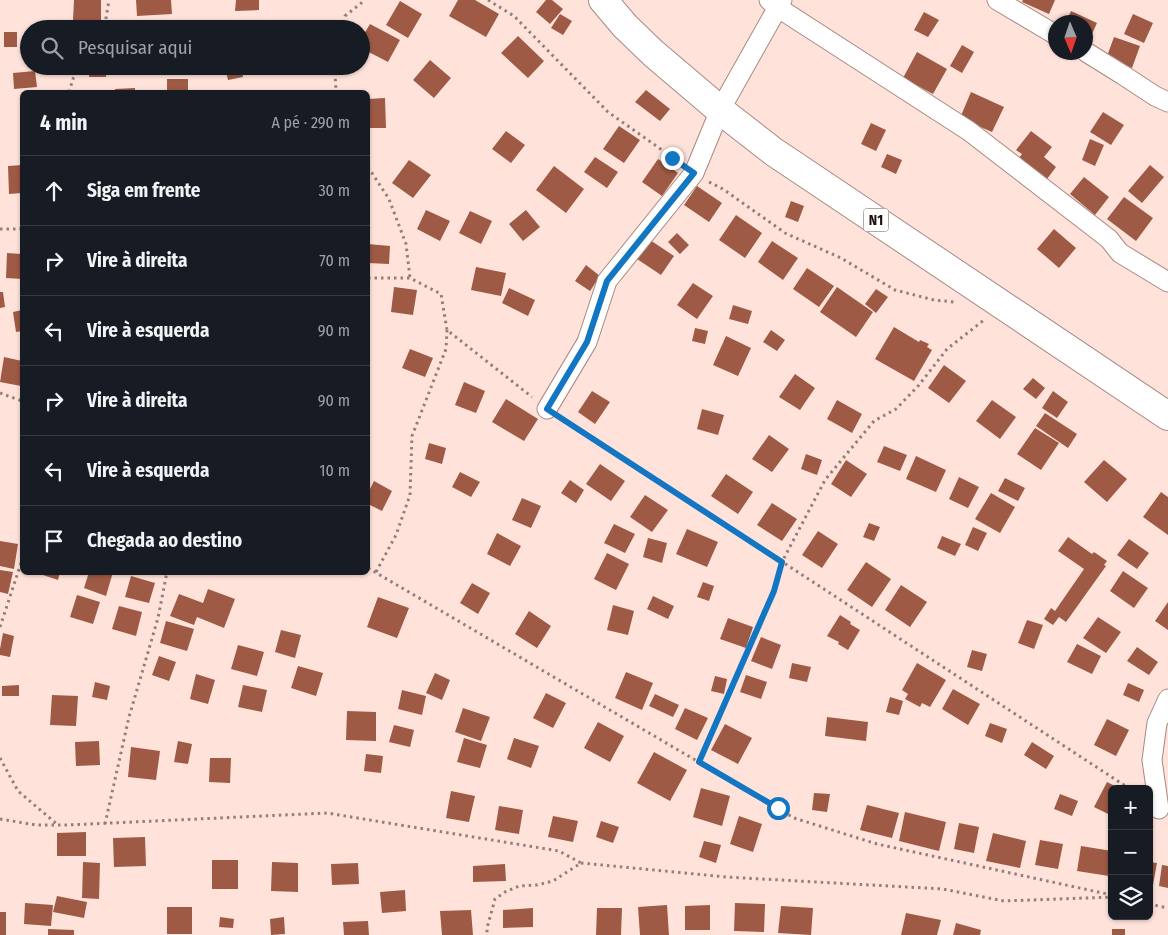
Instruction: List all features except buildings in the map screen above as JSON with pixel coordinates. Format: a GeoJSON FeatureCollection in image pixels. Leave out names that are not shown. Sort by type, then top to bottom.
{"type":"FeatureCollection","features":[{"type":"Feature","properties":{"kind":"highway","name":"N1"},"geometry":{"type":"LineString","coordinates":[[603,0],[625,26],[653,53],[720,110],[774,152],[1168,416]]}},
{"type":"Feature","properties":{"kind":"street"},"geometry":{"type":"LineString","coordinates":[[997,0],[1048,30]]}},
{"type":"Feature","properties":{"kind":"street"},"geometry":{"type":"LineString","coordinates":[[547,409],[587,342],[607,281],[694,173],[720,110],[776,2],[969,131],[1109,239],[1120,253],[1168,282]]}},
{"type":"Feature","properties":{"kind":"street"},"geometry":{"type":"LineString","coordinates":[[1093,56],[1155,96],[1168,102]]}},
{"type":"Feature","properties":{"kind":"street"},"geometry":{"type":"LineString","coordinates":[[1159,808],[1152,760],[1157,723],[1168,699]]}},
{"type":"Feature","properties":{"kind":"path"},"geometry":{"type":"LineString","coordinates":[[106,20],[109,0]]}},
{"type":"Feature","properties":{"kind":"path"},"geometry":{"type":"LineString","coordinates":[[344,20],[345,16],[365,0]]}},
{"type":"Feature","properties":{"kind":"path"},"geometry":{"type":"LineString","coordinates":[[488,0],[514,16],[608,112],[694,173],[723,189],[785,233],[841,258],[895,290],[934,300],[963,302]]}},
{"type":"Feature","properties":{"kind":"path"},"geometry":{"type":"LineString","coordinates":[[70,90],[74,75]]}},
{"type":"Feature","properties":{"kind":"path"},"geometry":{"type":"LineString","coordinates":[[335,75],[336,90]]}},
{"type":"Feature","properties":{"kind":"path"},"geometry":{"type":"LineString","coordinates":[[370,170],[389,199],[406,244],[410,278]]}},
{"type":"Feature","properties":{"kind":"path"},"geometry":{"type":"LineString","coordinates":[[0,229],[20,229]]}},
{"type":"Feature","properties":{"kind":"path"},"geometry":{"type":"LineString","coordinates":[[370,278],[410,278],[441,294],[447,330],[446,349],[412,436],[410,495],[396,535],[376,572]]}},
{"type":"Feature","properties":{"kind":"path"},"geometry":{"type":"LineString","coordinates":[[699,762],[774,591],[782,562],[825,480],[874,421],[896,409],[919,385],[947,349],[1001,305]]}},
{"type":"Feature","properties":{"kind":"path"},"geometry":{"type":"LineString","coordinates":[[447,330],[547,409],[1124,785]]}},
{"type":"Feature","properties":{"kind":"path"},"geometry":{"type":"LineString","coordinates":[[0,393],[20,400]]}},
{"type":"Feature","properties":{"kind":"path"},"geometry":{"type":"LineString","coordinates":[[0,627],[20,566]]}},
{"type":"Feature","properties":{"kind":"path"},"geometry":{"type":"LineString","coordinates":[[370,569],[794,818],[877,844],[1108,895]]}},
{"type":"Feature","properties":{"kind":"path"},"geometry":{"type":"LineString","coordinates":[[105,824],[129,717],[158,618],[166,575]]}},
{"type":"Feature","properties":{"kind":"path"},"geometry":{"type":"LineString","coordinates":[[0,758],[18,791],[58,825]]}},
{"type":"Feature","properties":{"kind":"path"},"geometry":{"type":"LineString","coordinates":[[0,819],[36,825],[58,825],[327,813],[559,851],[581,863],[726,877],[943,889],[1004,902],[1108,896]]}},
{"type":"Feature","properties":{"kind":"path"},"geometry":{"type":"LineString","coordinates":[[487,935],[487,928],[495,899],[519,886],[537,885],[553,881],[581,863]]}},
{"type":"Feature","properties":{"kind":"path"},"geometry":{"type":"LineString","coordinates":[[1153,905],[1168,908]]}},
{"type":"Feature","properties":{"kind":"route"},"geometry":{"type":"LineString","coordinates":[[672,158],[694,173],[607,281],[587,342],[547,409],[782,562],[774,591],[699,762],[778,808]]}}]}
